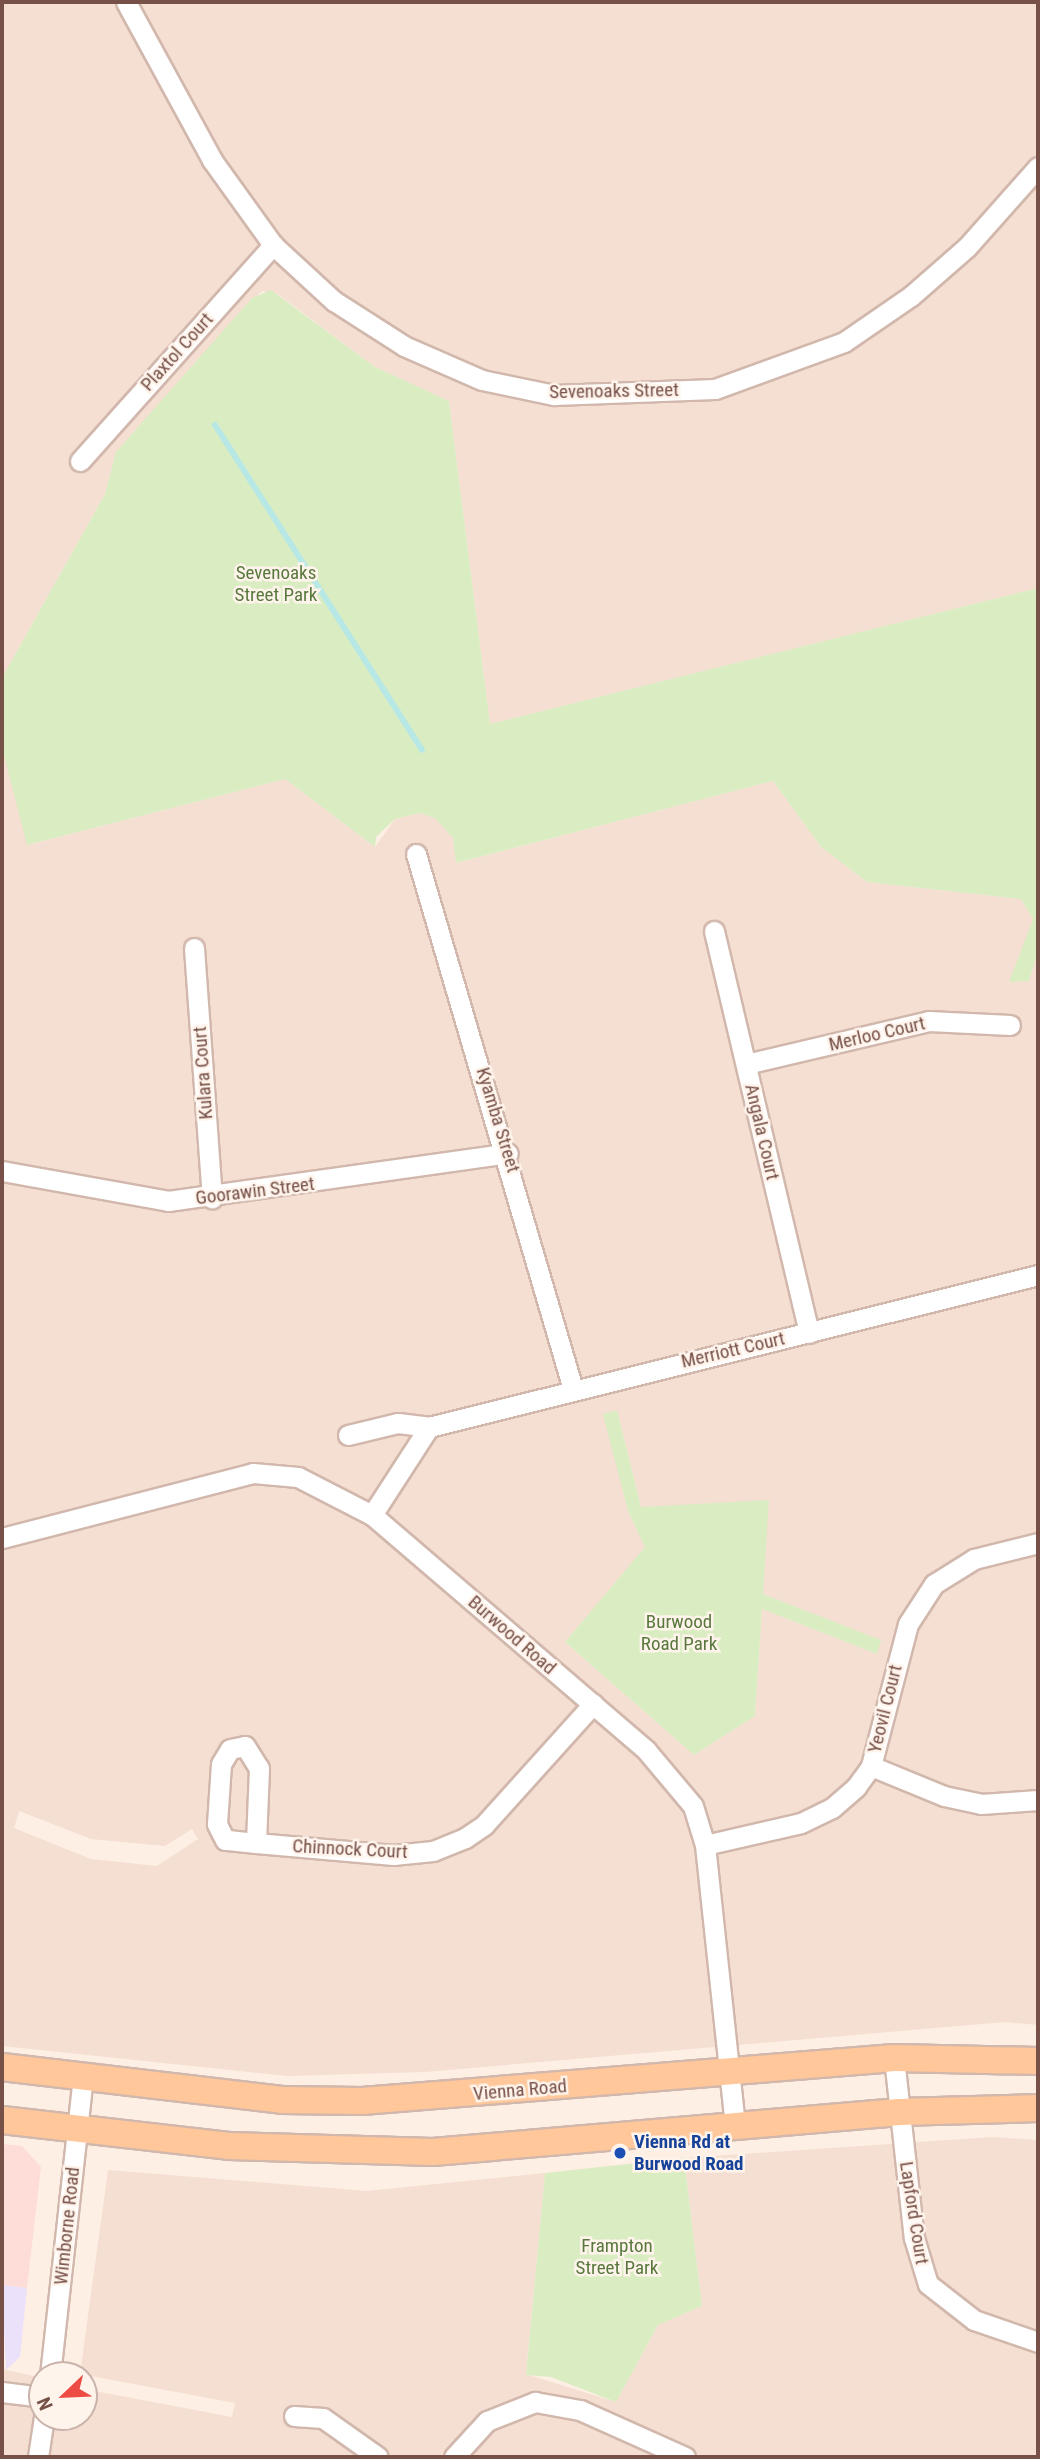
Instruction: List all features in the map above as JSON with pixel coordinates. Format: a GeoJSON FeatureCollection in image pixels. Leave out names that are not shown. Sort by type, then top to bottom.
{"type":"FeatureCollection","features":[{"type":"Feature","properties":{"kind":"main road","name":"Vienna Road"},"geometry":{"type":"LineString","coordinates":[[2,2067],[282,2101],[362,2101],[894,2058],[1038,2061]]}},
{"type":"Feature","properties":{"kind":"main road"},"geometry":{"type":"LineString","coordinates":[[2,2120],[297,2150],[433,2152],[899,2112],[1038,2108]]}},
{"type":"Feature","properties":{"kind":"street","name":"Sevenoaks Street"},"geometry":{"type":"LineString","coordinates":[[126,2],[212,160],[274,245],[334,301],[404,346],[481,380],[554,395],[715,388],[844,342],[911,296],[967,247],[1038,167]]}},
{"type":"Feature","properties":{"kind":"street","name":"Plaxtol Court"},"geometry":{"type":"LineString","coordinates":[[80,461],[274,245]]}},
{"type":"Feature","properties":{"kind":"street","name":"Kyamba Street"},"geometry":{"type":"LineString","coordinates":[[416,854],[509,1153],[573,1389]]}},
{"type":"Feature","properties":{"kind":"street","name":"Angala Court"},"geometry":{"type":"LineString","coordinates":[[714,931],[809,1333]]}},
{"type":"Feature","properties":{"kind":"street","name":"Kulara Court"},"geometry":{"type":"LineString","coordinates":[[194,948],[212,1198]]}},
{"type":"Feature","properties":{"kind":"street","name":"Merloo Court"},"geometry":{"type":"LineString","coordinates":[[746,1064],[929,1021],[1010,1025]]}},
{"type":"Feature","properties":{"kind":"street","name":"Goorawin Street"},"geometry":{"type":"LineString","coordinates":[[2,1171],[125,1197],[212,1198],[509,1153]]}},
{"type":"Feature","properties":{"kind":"street","name":"Merriott Court"},"geometry":{"type":"LineString","coordinates":[[348,1435],[398,1423],[429,1427],[1038,1275]]}},
{"type":"Feature","properties":{"kind":"street"},"geometry":{"type":"LineString","coordinates":[[372,1515],[429,1427]]}},
{"type":"Feature","properties":{"kind":"street","name":"Burwood Road"},"geometry":{"type":"LineString","coordinates":[[2,1538],[253,1472],[298,1477],[372,1515],[673,1776],[693,1806],[705,1845],[735,2126]]}},
{"type":"Feature","properties":{"kind":"street","name":"Yeovil Court"},"geometry":{"type":"LineString","coordinates":[[705,1845],[772,1832],[832,1808],[871,1766],[908,1624],[934,1584],[974,1559],[1038,1543]]}},
{"type":"Feature","properties":{"kind":"street","name":"Chinnock Court"},"geometry":{"type":"LineString","coordinates":[[256,1843],[258,1759],[238,1746],[221,1764],[218,1826],[225,1840],[256,1843],[393,1855],[433,1851],[466,1838],[484,1825],[593,1704]]}},
{"type":"Feature","properties":{"kind":"street"},"geometry":{"type":"LineString","coordinates":[[871,1766],[944,1796],[982,1804],[1038,1800]]}},
{"type":"Feature","properties":{"kind":"street","name":"Lapford Court"},"geometry":{"type":"LineString","coordinates":[[894,2058],[914,2238],[928,2284],[966,2315],[1038,2342]]}},
{"type":"Feature","properties":{"kind":"street","name":"Wimborne Road"},"geometry":{"type":"LineString","coordinates":[[52,2361],[83,2078]]}},
{"type":"Feature","properties":{"kind":"street"},"geometry":{"type":"LineString","coordinates":[[2,2392],[28,2395]]}},
{"type":"Feature","properties":{"kind":"street"},"geometry":{"type":"LineString","coordinates":[[454,2457],[487,2421],[535,2402],[580,2410],[685,2457]]}},
{"type":"Feature","properties":{"kind":"street"},"geometry":{"type":"LineString","coordinates":[[294,2416],[323,2418],[378,2457]]}},
{"type":"Feature","properties":{"kind":"street"},"geometry":{"type":"LineString","coordinates":[[38,2457],[42,2431]]}},
{"type":"Feature","properties":{"kind":"shaded area"},"geometry":{"type":"Polygon","coordinates":[[[2,2],[1038,2],[1038,588],[490,724],[449,401],[375,367],[279,295],[262,291],[116,452],[105,494],[2,678],[2,2]]]}},
{"type":"Feature","properties":{"kind":"shaded area"},"geometry":{"type":"Polygon","coordinates":[[[2,747],[28,845],[285,779],[375,847],[395,819],[420,813],[435,818],[453,838],[457,863],[773,781],[821,847],[867,882],[1021,899],[1033,919],[1029,981],[1038,952],[1038,2025],[1005,2022],[425,2072],[287,2076],[2,2046],[2,747]],[[617,1411],[628,1511],[646,1547],[565,1642],[694,1755],[755,1716],[762,1609],[877,1654],[880,1640],[763,1594],[641,1507],[617,1411]],[[19,1811],[14,1828],[91,1859],[157,1866],[198,1839],[192,1829],[165,1846],[91,1839],[19,1811]]]}},
{"type":"Feature","properties":{"kind":"shaded area"},"geometry":{"type":"Polygon","coordinates":[[[992,2137],[1038,2140],[1038,2457],[2,2457],[2,2369],[28,2375],[28,2431],[98,2431],[98,2392],[232,2417],[235,2403],[98,2377],[98,2361],[82,2361],[108,2170],[367,2191],[545,2173],[526,2374],[616,2402],[658,2325],[702,2306],[684,2158],[992,2137]]]}},
{"type":"Feature","properties":{"kind":"shaded area"},"geometry":{"type":"Polygon","coordinates":[[[2,2144],[22,2146],[41,2167],[27,2288],[2,2285],[2,2144]]]}},
{"type":"Feature","properties":{"kind":"shaded area"},"geometry":{"type":"Polygon","coordinates":[[[2,2285],[27,2288],[20,2357],[6,2370],[2,2285]]]}},
{"type":"Feature","properties":{"kind":"green space","name":"Sevenoaks Street Park"},"geometry":{"type":"Polygon","coordinates":[[[271,290],[375,367],[449,401],[490,724],[1038,588],[1038,951],[1029,981],[1009,982],[1033,919],[1021,899],[867,882],[821,847],[773,781],[456,863],[453,838],[435,818],[420,813],[395,819],[376,837],[375,847],[285,779],[27,845],[2,747],[2,678],[105,494],[116,452],[252,298],[271,290]]]}},
{"type":"Feature","properties":{"kind":"green space","name":"Burwood Road Park"},"geometry":{"type":"Polygon","coordinates":[[[617,1410],[641,1507],[769,1500],[763,1594],[881,1640],[877,1654],[762,1609],[755,1716],[694,1755],[565,1642],[645,1547],[628,1511],[603,1414],[617,1410]]]}},
{"type":"Feature","properties":{"kind":"green space","name":"Frampton Street Park"},"geometry":{"type":"Polygon","coordinates":[[[684,2158],[702,2306],[658,2325],[616,2402],[551,2377],[526,2375],[545,2173],[684,2158]]]}},
{"type":"Feature","properties":{"kind":"waterway"},"geometry":{"type":"LineString","coordinates":[[215,425],[422,750]]}},
{"type":"Feature","properties":{"kind":"place","name":"Vienna Rd at Burwood Road"},"geometry":{"type":"Point","coordinates":[620,2153]}}]}
